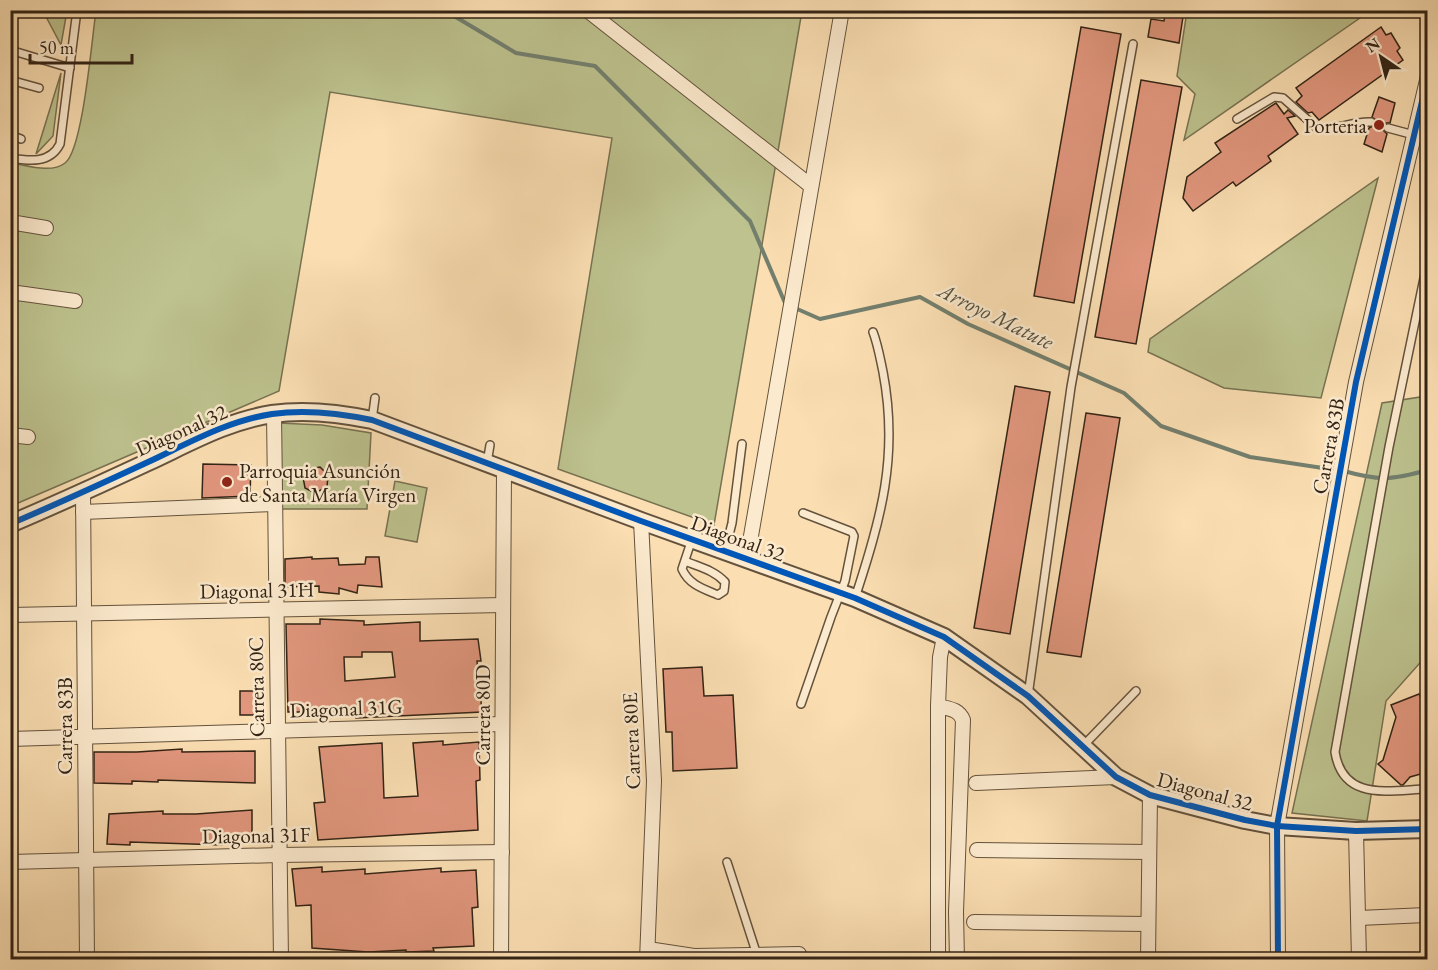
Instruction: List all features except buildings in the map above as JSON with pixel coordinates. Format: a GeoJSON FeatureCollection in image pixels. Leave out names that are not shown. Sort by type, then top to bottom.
{"type":"FeatureCollection","features":[{"type":"Feature","properties":{"kind":"street"},"geometry":{"type":"LineString","coordinates":[[747,559],[842,10]]}},
{"type":"Feature","properties":{"kind":"street"},"geometry":{"type":"LineString","coordinates":[[594,13],[811,186]]}},
{"type":"Feature","properties":{"kind":"street","name":"Carrera 83B"},"geometry":{"type":"LineString","coordinates":[[1278,960],[1277,826],[1356,382],[1428,76]]}},
{"type":"Feature","properties":{"kind":"street"},"geometry":{"type":"LineString","coordinates":[[10,222],[46,228]]}},
{"type":"Feature","properties":{"kind":"street"},"geometry":{"type":"LineString","coordinates":[[10,292],[75,300]]}},
{"type":"Feature","properties":{"kind":"street","name":"Diagonal 32"},"geometry":{"type":"LineString","coordinates":[[10,524],[225,426],[274,414],[307,411],[340,413],[372,420],[641,521],[848,595],[944,637],[1028,696],[1116,777],[1150,795],[1277,826],[1356,831],[1428,829]]}},
{"type":"Feature","properties":{"kind":"street","name":"Carrera 80C"},"geometry":{"type":"LineString","coordinates":[[274,414],[280,960]]}},
{"type":"Feature","properties":{"kind":"street"},"geometry":{"type":"LineString","coordinates":[[10,435],[28,437]]}},
{"type":"Feature","properties":{"kind":"street","name":"Carrera 80D"},"geometry":{"type":"LineString","coordinates":[[501,960],[504,470]]}},
{"type":"Feature","properties":{"kind":"street","name":"Carrera 83B"},"geometry":{"type":"LineString","coordinates":[[83,492],[87,960]]}},
{"type":"Feature","properties":{"kind":"street"},"geometry":{"type":"LineString","coordinates":[[84,512],[274,504]]}},
{"type":"Feature","properties":{"kind":"street","name":"Carrera 80E"},"geometry":{"type":"LineString","coordinates":[[641,521],[654,781],[648,954]]}},
{"type":"Feature","properties":{"kind":"street","name":"Diagonal 31H"},"geometry":{"type":"LineString","coordinates":[[10,615],[503,605]]}},
{"type":"Feature","properties":{"kind":"street"},"geometry":{"type":"LineString","coordinates":[[938,960],[938,706],[940,657],[944,637]]}},
{"type":"Feature","properties":{"kind":"street"},"geometry":{"type":"LineString","coordinates":[[938,706],[956,710],[961,714],[963,720],[957,960]]}},
{"type":"Feature","properties":{"kind":"street","name":"Diagonal 31G"},"geometry":{"type":"LineString","coordinates":[[10,740],[502,724]]}},
{"type":"Feature","properties":{"kind":"street"},"geometry":{"type":"LineString","coordinates":[[976,783],[1116,777]]}},
{"type":"Feature","properties":{"kind":"street"},"geometry":{"type":"LineString","coordinates":[[1148,960],[1150,795]]}},
{"type":"Feature","properties":{"kind":"street"},"geometry":{"type":"LineString","coordinates":[[1356,831],[1359,960]]}},
{"type":"Feature","properties":{"kind":"street"},"geometry":{"type":"LineString","coordinates":[[977,850],[1149,852]]}},
{"type":"Feature","properties":{"kind":"street","name":"Diagonal 31F"},"geometry":{"type":"LineString","coordinates":[[10,862],[502,852]]}},
{"type":"Feature","properties":{"kind":"street"},"geometry":{"type":"LineString","coordinates":[[1359,918],[1426,915]]}},
{"type":"Feature","properties":{"kind":"street"},"geometry":{"type":"LineString","coordinates":[[974,922],[1148,924]]}},
{"type":"Feature","properties":{"kind":"street"},"geometry":{"type":"LineString","coordinates":[[648,954],[694,956],[799,954]]}},
{"type":"Feature","properties":{"kind":"lane"},"geometry":{"type":"LineString","coordinates":[[10,158],[39,160],[50,156],[60,144],[77,10]]}},
{"type":"Feature","properties":{"kind":"lane"},"geometry":{"type":"LineString","coordinates":[[1028,696],[1071,387],[1133,44]]}},
{"type":"Feature","properties":{"kind":"lane"},"geometry":{"type":"LineString","coordinates":[[10,50],[70,68]]}},
{"type":"Feature","properties":{"kind":"lane"},"geometry":{"type":"LineString","coordinates":[[10,80],[39,88]]}},
{"type":"Feature","properties":{"kind":"lane"},"geometry":{"type":"LineString","coordinates":[[1237,119],[1274,97],[1278,97],[1283,98],[1318,129],[1325,130],[1360,121],[1371,122]]}},
{"type":"Feature","properties":{"kind":"lane"},"geometry":{"type":"LineString","coordinates":[[1388,128],[1414,135]]}},
{"type":"Feature","properties":{"kind":"lane"},"geometry":{"type":"LineString","coordinates":[[10,135],[21,139]]}},
{"type":"Feature","properties":{"kind":"lane"},"geometry":{"type":"LineString","coordinates":[[1428,259],[1389,447],[1335,752],[1337,765],[1345,778],[1358,787],[1368,790],[1428,789]]}},
{"type":"Feature","properties":{"kind":"lane"},"geometry":{"type":"LineString","coordinates":[[801,704],[879,523],[889,464],[888,404],[879,346],[873,332]]}},
{"type":"Feature","properties":{"kind":"lane"},"geometry":{"type":"LineString","coordinates":[[372,420],[375,398]]}},
{"type":"Feature","properties":{"kind":"lane"},"geometry":{"type":"LineString","coordinates":[[725,551],[732,523],[742,444]]}},
{"type":"Feature","properties":{"kind":"lane"},"geometry":{"type":"LineString","coordinates":[[487,463],[490,445]]}},
{"type":"Feature","properties":{"kind":"lane"},"geometry":{"type":"LineString","coordinates":[[803,513],[852,532],[854,536],[848,573],[848,595]]}},
{"type":"Feature","properties":{"kind":"lane"},"geometry":{"type":"LineString","coordinates":[[685,561],[720,576],[725,582],[724,591],[718,595],[693,584],[682,570],[692,539]]}},
{"type":"Feature","properties":{"kind":"lane"},"geometry":{"type":"LineString","coordinates":[[1083,746],[1136,691]]}},
{"type":"Feature","properties":{"kind":"lane"},"geometry":{"type":"LineString","coordinates":[[727,862],[757,955]]}},
{"type":"Feature","properties":{"kind":"green space"},"geometry":{"type":"Polygon","coordinates":[[[1187,10],[1370,11],[1184,140],[1195,94],[1177,76],[1187,10]]]}},
{"type":"Feature","properties":{"kind":"green space"},"geometry":{"type":"Polygon","coordinates":[[[43,11],[67,11],[61,45],[43,11]]]}},
{"type":"Feature","properties":{"kind":"green space"},"geometry":{"type":"Polygon","coordinates":[[[96,11],[802,11],[714,525],[558,469],[612,138],[330,92],[279,391],[11,506],[11,163],[53,168],[65,163],[71,154],[82,116],[96,11]]]}},
{"type":"Feature","properties":{"kind":"green space"},"geometry":{"type":"Polygon","coordinates":[[[61,73],[53,136],[36,154],[61,73]]]}},
{"type":"Feature","properties":{"kind":"green space"},"geometry":{"type":"Polygon","coordinates":[[[1378,178],[1321,398],[1224,388],[1148,352],[1150,339],[1378,178]]]}},
{"type":"Feature","properties":{"kind":"green space"},"geometry":{"type":"Polygon","coordinates":[[[1427,396],[1427,655],[1386,701],[1367,821],[1292,813],[1382,403],[1427,396]]]}},
{"type":"Feature","properties":{"kind":"green space"},"geometry":{"type":"Polygon","coordinates":[[[278,423],[322,425],[371,433],[367,509],[278,509],[278,423]]]}},
{"type":"Feature","properties":{"kind":"green space"},"geometry":{"type":"Polygon","coordinates":[[[395,481],[427,488],[417,542],[385,536],[395,481]]]}},
{"type":"Feature","properties":{"kind":"waterway","name":"Arroyo Matute"},"geometry":{"type":"LineString","coordinates":[[444,10],[516,53],[595,66],[750,221],[785,303],[788,304]]}},
{"type":"Feature","properties":{"kind":"waterway","name":"Arroyo Matute"},"geometry":{"type":"LineString","coordinates":[[795,308],[820,319],[920,297],[968,324],[1124,393],[1161,426],[1250,457],[1336,470]]}},
{"type":"Feature","properties":{"kind":"waterway","name":"Arroyo Matute"},"geometry":{"type":"LineString","coordinates":[[1344,471],[1386,478],[1428,470]]}},
{"type":"Feature","properties":{"kind":"cycle path"},"geometry":{"type":"LineString","coordinates":[[1278,960],[1277,826],[1356,382],[1428,76]]}},
{"type":"Feature","properties":{"kind":"cycle path"},"geometry":{"type":"LineString","coordinates":[[10,524],[208,434],[255,417],[310,412],[372,420],[855,598],[944,637],[1028,696],[1116,777],[1150,795],[1277,826],[1356,831],[1428,829]]}},
{"type":"Feature","properties":{"kind":"place","name":"Porteria"},"geometry":{"type":"Point","coordinates":[1379,125]}},
{"type":"Feature","properties":{"kind":"place","name":"Parroquia Asunción de Santa María Virgen"},"geometry":{"type":"Point","coordinates":[227,482]}}]}
